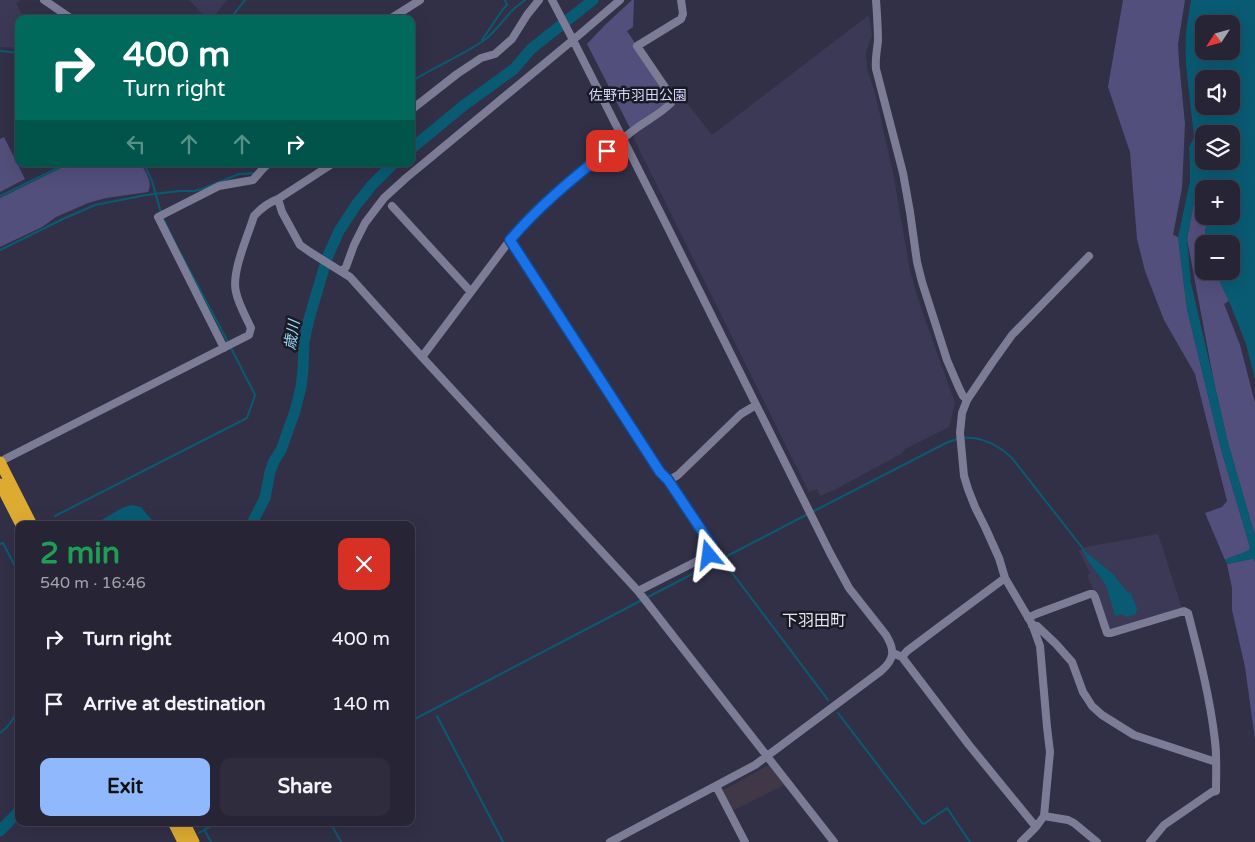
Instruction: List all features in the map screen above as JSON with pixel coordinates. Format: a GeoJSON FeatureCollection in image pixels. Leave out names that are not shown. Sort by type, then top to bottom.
{"type":"FeatureCollection","features":[{"type":"Feature","properties":{"kind":"highway"},"geometry":{"type":"LineString","coordinates":[[3,461],[30,521]]}},
{"type":"Feature","properties":{"kind":"highway"},"geometry":{"type":"LineString","coordinates":[[0,484],[19,521]]}},
{"type":"Feature","properties":{"kind":"highway"},"geometry":{"type":"LineString","coordinates":[[175,826],[183,842]]}},
{"type":"Feature","properties":{"kind":"highway"},"geometry":{"type":"LineString","coordinates":[[186,826],[194,842]]}},
{"type":"Feature","properties":{"kind":"street"},"geometry":{"type":"LineString","coordinates":[[44,0],[66,15]]}},
{"type":"Feature","properties":{"kind":"street"},"geometry":{"type":"LineString","coordinates":[[396,15],[420,0]]}},
{"type":"Feature","properties":{"kind":"street"},"geometry":{"type":"LineString","coordinates":[[415,107],[481,58],[495,54],[512,39],[539,0]]}},
{"type":"Feature","properties":{"kind":"street"},"geometry":{"type":"LineString","coordinates":[[552,0],[844,580],[886,635],[893,653],[886,667],[768,757],[749,769],[610,842]]}},
{"type":"Feature","properties":{"kind":"street"},"geometry":{"type":"LineString","coordinates":[[338,269],[346,267],[365,223],[384,198],[620,0]]}},
{"type":"Feature","properties":{"kind":"street"},"geometry":{"type":"LineString","coordinates":[[422,357],[524,223],[564,186],[672,101],[671,96],[637,46],[681,19],[683,14],[681,0]]}},
{"type":"Feature","properties":{"kind":"street"},"geometry":{"type":"LineString","coordinates":[[876,0],[878,18],[876,69],[904,175],[917,262],[947,360],[963,396],[968,400]]}},
{"type":"Feature","properties":{"kind":"street"},"geometry":{"type":"LineString","coordinates":[[224,348],[158,217],[219,186],[253,180],[264,167]]}},
{"type":"Feature","properties":{"kind":"street"},"geometry":{"type":"LineString","coordinates":[[3,461],[249,335],[251,328],[236,293],[235,273],[254,216],[268,203],[278,199],[327,167]]}},
{"type":"Feature","properties":{"kind":"street"},"geometry":{"type":"LineString","coordinates":[[278,199],[282,212],[300,245],[350,277],[642,597],[834,842]]}},
{"type":"Feature","properties":{"kind":"street"},"geometry":{"type":"LineString","coordinates":[[392,206],[471,292]]}},
{"type":"Feature","properties":{"kind":"street"},"geometry":{"type":"LineString","coordinates":[[510,240],[660,472],[668,480],[712,546],[709,555],[642,597]]}},
{"type":"Feature","properties":{"kind":"street"},"geometry":{"type":"LineString","coordinates":[[1021,842],[1036,828],[1044,816],[1050,752],[1040,646],[1030,622],[1005,578],[999,558],[968,489],[964,476],[960,433],[962,413],[992,362],[1012,335],[1089,256]]}},
{"type":"Feature","properties":{"kind":"street"},"geometry":{"type":"LineString","coordinates":[[668,480],[678,475],[741,414],[756,405]]}},
{"type":"Feature","properties":{"kind":"street"},"geometry":{"type":"LineString","coordinates":[[902,657],[907,651],[1005,578]]}},
{"type":"Feature","properties":{"kind":"street"},"geometry":{"type":"LineString","coordinates":[[1030,622],[1036,614],[1090,594],[1093,594],[1095,597],[1107,633],[1184,610],[1188,613],[1206,686],[1215,740],[1216,791],[1164,825],[1150,842]]}},
{"type":"Feature","properties":{"kind":"street"},"geometry":{"type":"LineString","coordinates":[[1030,622],[1037,626],[1066,654],[1072,662],[1083,692],[1092,706],[1102,715],[1134,735],[1216,762]]}},
{"type":"Feature","properties":{"kind":"street"},"geometry":{"type":"LineString","coordinates":[[893,653],[902,657],[969,745],[1036,828]]}},
{"type":"Feature","properties":{"kind":"street"},"geometry":{"type":"LineString","coordinates":[[716,786],[745,842]]}},
{"type":"Feature","properties":{"kind":"street"},"geometry":{"type":"LineString","coordinates":[[1044,816],[1068,820],[1097,842]]}},
{"type":"Feature","properties":{"kind":"shaded area"},"geometry":{"type":"Polygon","coordinates":[[[0,0],[21,0],[16,3],[22,15],[15,15],[15,48],[0,47],[0,0]]]}},
{"type":"Feature","properties":{"kind":"shaded area"},"geometry":{"type":"Polygon","coordinates":[[[189,0],[227,0],[215,15],[203,15],[189,0]]]}},
{"type":"Feature","properties":{"kind":"shaded area"},"geometry":{"type":"Polygon","coordinates":[[[869,15],[872,35],[866,52],[867,69],[875,93],[893,172],[910,271],[922,311],[955,403],[949,427],[820,496],[817,489],[809,492],[634,139],[634,135],[683,98],[712,135],[869,15]]]}},
{"type":"Feature","properties":{"kind":"shaded area"},"geometry":{"type":"Polygon","coordinates":[[[1158,534],[1182,608],[1112,631],[1109,629],[1096,590],[1093,589],[1087,576],[1090,573],[1079,551],[1086,547],[1158,534]]]}},
{"type":"Feature","properties":{"kind":"shaded area"},"geometry":{"type":"Polygon","coordinates":[[[769,765],[784,785],[732,811],[722,791],[769,765]]]}},
{"type":"Feature","properties":{"kind":"green space","name":"佐野市羽田公園"},"geometry":{"type":"Polygon","coordinates":[[[634,0],[633,27],[627,31],[635,43],[633,46],[668,98],[667,102],[630,128],[587,44],[634,0]]]}},
{"type":"Feature","properties":{"kind":"green space"},"geometry":{"type":"Polygon","coordinates":[[[1123,0],[1185,0],[1178,44],[1185,124],[1182,188],[1173,235],[1178,237],[1187,309],[1221,449],[1250,547],[1249,550],[1225,560],[1205,513],[1222,507],[1227,501],[1195,374],[1164,320],[1145,271],[1137,239],[1130,152],[1108,87],[1123,0]]]}},
{"type":"Feature","properties":{"kind":"green space"},"geometry":{"type":"Polygon","coordinates":[[[4,137],[15,159],[15,167],[19,167],[25,179],[0,192],[0,139],[4,137]]]}},
{"type":"Feature","properties":{"kind":"green space"},"geometry":{"type":"Polygon","coordinates":[[[63,167],[142,167],[150,185],[148,192],[106,198],[88,203],[56,217],[42,227],[0,247],[0,198],[63,167]]]}},
{"type":"Feature","properties":{"kind":"green space"},"geometry":{"type":"Polygon","coordinates":[[[1195,202],[1195,225],[1206,225],[1205,235],[1195,235],[1195,280],[1219,280],[1229,301],[1224,304],[1240,345],[1255,403],[1255,536],[1228,443],[1214,382],[1187,239],[1195,202]]]}},
{"type":"Feature","properties":{"kind":"green space"},"geometry":{"type":"Polygon","coordinates":[[[1254,559],[1255,562],[1255,739],[1245,667],[1232,610],[1232,588],[1227,564],[1254,559]]]}},
{"type":"Feature","properties":{"kind":"water"},"geometry":{"type":"Polygon","coordinates":[[[1191,0],[1255,0],[1255,379],[1246,344],[1219,280],[1240,280],[1240,235],[1205,234],[1206,225],[1240,225],[1240,180],[1195,180],[1195,202],[1187,239],[1191,283],[1228,443],[1255,536],[1255,562],[1254,559],[1251,559],[1227,564],[1225,560],[1249,550],[1250,547],[1221,449],[1187,309],[1178,237],[1190,180],[1189,147],[1194,137],[1186,68],[1186,34],[1191,0]]]}},
{"type":"Feature","properties":{"kind":"water"},"geometry":{"type":"Polygon","coordinates":[[[131,505],[141,507],[153,521],[100,521],[131,505]]]}},
{"type":"Feature","properties":{"kind":"water"},"geometry":{"type":"Polygon","coordinates":[[[1082,549],[1113,574],[1128,593],[1130,592],[1138,610],[1136,614],[1126,617],[1123,614],[1115,616],[1106,585],[1088,561],[1082,549]]]}},
{"type":"Feature","properties":{"kind":"pier"},"geometry":{"type":"Polygon","coordinates":[[[1188,0],[1191,0],[1185,36],[1185,56],[1194,137],[1189,147],[1190,180],[1178,237],[1176,236],[1187,179],[1187,147],[1191,137],[1182,56],[1188,0]]]}},
{"type":"Feature","properties":{"kind":"waterway"},"geometry":{"type":"LineString","coordinates":[[233,15],[245,0]]}},
{"type":"Feature","properties":{"kind":"waterway"},"geometry":{"type":"LineString","coordinates":[[482,40],[507,5],[505,0]]}},
{"type":"Feature","properties":{"kind":"waterway"},"geometry":{"type":"LineString","coordinates":[[415,80],[486,39],[513,9],[525,0]]}},
{"type":"Feature","properties":{"kind":"waterway","name":"歳川"},"geometry":{"type":"LineString","coordinates":[[415,146],[463,106],[514,69],[531,49],[593,0]]}},
{"type":"Feature","properties":{"kind":"waterway"},"geometry":{"type":"LineString","coordinates":[[0,51],[15,53]]}},
{"type":"Feature","properties":{"kind":"waterway"},"geometry":{"type":"LineString","coordinates":[[0,196],[60,167]]}},
{"type":"Feature","properties":{"kind":"waterway"},"geometry":{"type":"LineString","coordinates":[[145,167],[152,181],[161,213]]}},
{"type":"Feature","properties":{"kind":"waterway"},"geometry":{"type":"LineString","coordinates":[[267,170],[270,167]]}},
{"type":"Feature","properties":{"kind":"waterway","name":"歳川"},"geometry":{"type":"LineString","coordinates":[[253,521],[265,498],[270,472],[281,450],[295,411],[301,387],[304,341],[327,258],[339,231],[356,205],[390,167]]}},
{"type":"Feature","properties":{"kind":"waterway"},"geometry":{"type":"LineString","coordinates":[[0,250],[95,205],[146,195],[194,191],[239,174],[256,173]]}},
{"type":"Feature","properties":{"kind":"waterway"},"geometry":{"type":"LineString","coordinates":[[163,218],[228,342]]}},
{"type":"Feature","properties":{"kind":"waterway"},"geometry":{"type":"LineString","coordinates":[[55,516],[247,418],[255,395],[230,346]]}},
{"type":"Feature","properties":{"kind":"waterway"},"geometry":{"type":"LineString","coordinates":[[962,438],[976,438],[989,442],[1012,458],[1084,550]]}},
{"type":"Feature","properties":{"kind":"waterway"},"geometry":{"type":"LineString","coordinates":[[812,512],[948,442],[958,439]]}},
{"type":"Feature","properties":{"kind":"waterway"},"geometry":{"type":"LineString","coordinates":[[646,598],[808,514]]}},
{"type":"Feature","properties":{"kind":"waterway"},"geometry":{"type":"LineString","coordinates":[[0,544],[3,543],[15,566]]}},
{"type":"Feature","properties":{"kind":"waterway"},"geometry":{"type":"LineString","coordinates":[[723,558],[727,566],[828,700]]}},
{"type":"Feature","properties":{"kind":"waterway"},"geometry":{"type":"LineString","coordinates":[[415,719],[642,600]]}},
{"type":"Feature","properties":{"kind":"waterway"},"geometry":{"type":"LineString","coordinates":[[838,713],[922,823],[924,824],[947,808],[970,842]]}},
{"type":"Feature","properties":{"kind":"waterway"},"geometry":{"type":"LineString","coordinates":[[0,733],[6,728],[15,714]]}},
{"type":"Feature","properties":{"kind":"waterway"},"geometry":{"type":"LineString","coordinates":[[437,716],[503,842]]}},
{"type":"Feature","properties":{"kind":"waterway","name":"歳川"},"geometry":{"type":"LineString","coordinates":[[0,831],[15,815]]}},
{"type":"Feature","properties":{"kind":"waterway"},"geometry":{"type":"LineString","coordinates":[[199,833],[211,826]]}},
{"type":"Feature","properties":{"kind":"waterway"},"geometry":{"type":"LineString","coordinates":[[332,826],[341,842]]}},
{"type":"Feature","properties":{"kind":"waterway"},"geometry":{"type":"LineString","coordinates":[[205,831],[211,842]]}},
{"type":"Feature","properties":{"kind":"district","name":"下羽田町"},"geometry":{"type":"Point","coordinates":[814,620]}},
{"type":"Feature","properties":{"kind":"route"},"geometry":{"type":"LineString","coordinates":[[607,151],[564,186],[524,223],[510,240],[660,472],[668,480],[712,546],[709,555]]}}]}
